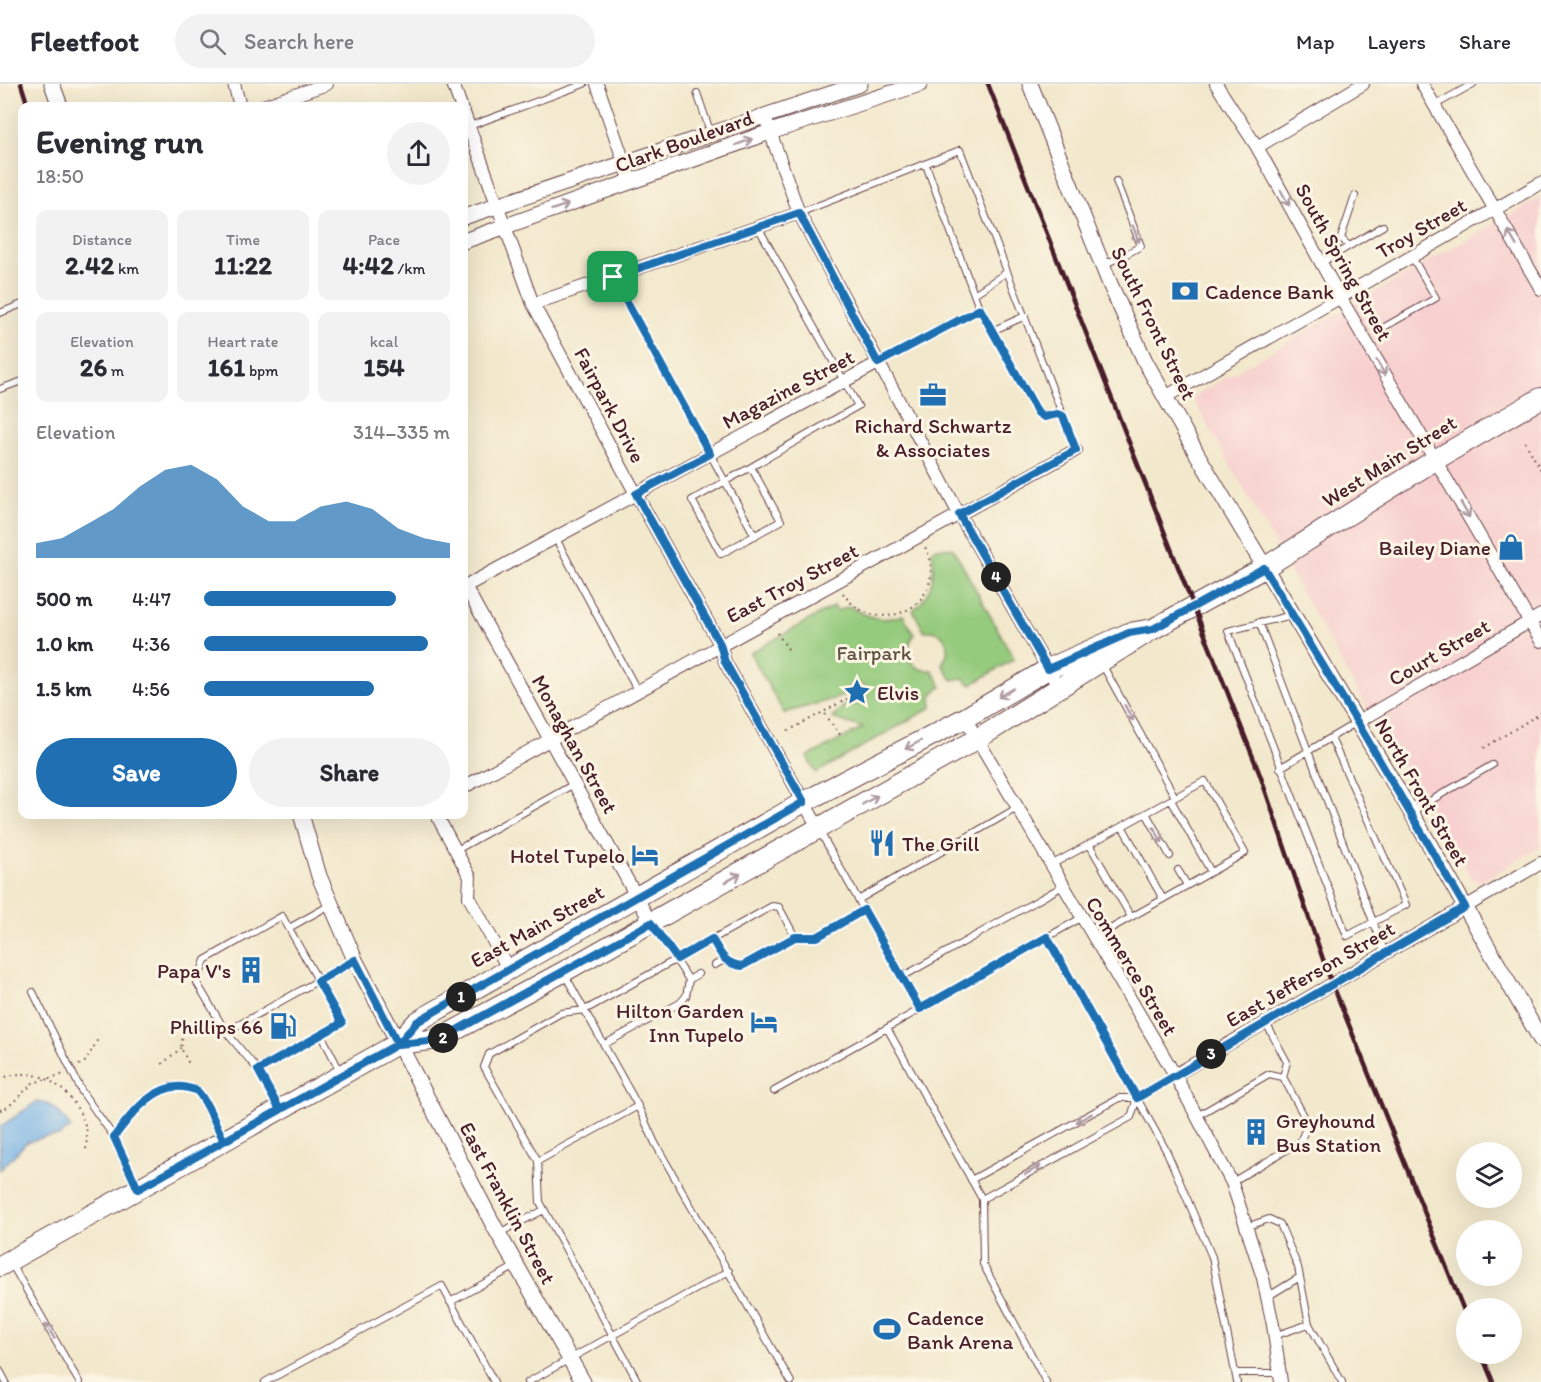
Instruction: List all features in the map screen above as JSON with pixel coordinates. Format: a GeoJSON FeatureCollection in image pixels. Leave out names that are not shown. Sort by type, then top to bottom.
{"type":"FeatureCollection","features":[{"type":"Feature","properties":{"kind":"main road","name":"West Main Street"},"geometry":{"type":"LineString","coordinates":[[1264,568],[1435,460],[1541,398]]}},
{"type":"Feature","properties":{"kind":"main road","name":"East Main Street"},"geometry":{"type":"LineString","coordinates":[[398,1044],[439,1040],[563,972],[977,739],[1153,629],[1264,568]]}},
{"type":"Feature","properties":{"kind":"main road","name":"East Main Street"},"geometry":{"type":"LineString","coordinates":[[5,1264],[398,1044],[417,1022],[804,802],[965,718],[1048,669],[1129,633],[1153,629]]}},
{"type":"Feature","properties":{"kind":"street"},"geometry":{"type":"LineString","coordinates":[[52,84],[59,102]]}},
{"type":"Feature","properties":{"kind":"street"},"geometry":{"type":"LineString","coordinates":[[234,84],[239,102]]}},
{"type":"Feature","properties":{"kind":"street"},"geometry":{"type":"LineString","coordinates":[[275,102],[327,84]]}},
{"type":"Feature","properties":{"kind":"street"},"geometry":{"type":"LineString","coordinates":[[453,84],[460,102]]}},
{"type":"Feature","properties":{"kind":"street"},"geometry":{"type":"LineString","coordinates":[[597,84],[631,182]]}},
{"type":"Feature","properties":{"kind":"street","name":"Clark Boulevard"},"geometry":{"type":"LineString","coordinates":[[468,216],[860,84]]}},
{"type":"Feature","properties":{"kind":"street","name":"Clark Boulevard"},"geometry":{"type":"LineString","coordinates":[[468,239],[770,132],[920,84]]}},
{"type":"Feature","properties":{"kind":"street","name":"South Front Street"},"geometry":{"type":"LineString","coordinates":[[1030,84],[1128,327],[1165,397],[1264,568]]}},
{"type":"Feature","properties":{"kind":"street","name":"South Spring Street"},"geometry":{"type":"LineString","coordinates":[[1216,84],[1257,147],[1340,297],[1435,460],[1535,618],[1541,641]]}},
{"type":"Feature","properties":{"kind":"street"},"geometry":{"type":"LineString","coordinates":[[1257,147],[1364,84]]}},
{"type":"Feature","properties":{"kind":"street"},"geometry":{"type":"LineString","coordinates":[[1422,84],[1541,289]]}},
{"type":"Feature","properties":{"kind":"street"},"geometry":{"type":"LineString","coordinates":[[765,117],[799,213],[959,514],[1059,688]]}},
{"type":"Feature","properties":{"kind":"street","name":"Fairpark Drive"},"geometry":{"type":"LineString","coordinates":[[468,133],[498,205],[519,271],[533,304],[720,644],[725,662],[819,829]]}},
{"type":"Feature","properties":{"kind":"street","name":"Troy Street"},"geometry":{"type":"LineString","coordinates":[[1165,397],[1541,183]]}},
{"type":"Feature","properties":{"kind":"street"},"geometry":{"type":"LineString","coordinates":[[533,304],[799,213]]}},
{"type":"Feature","properties":{"kind":"street","name":"Magazine Street"},"geometry":{"type":"LineString","coordinates":[[468,584],[878,363]]}},
{"type":"Feature","properties":{"kind":"street","name":"East Troy Street"},"geometry":{"type":"LineString","coordinates":[[468,785],[1076,450]]}},
{"type":"Feature","properties":{"kind":"street","name":"North Front Street"},"geometry":{"type":"LineString","coordinates":[[1264,568],[1411,813],[1541,1040]]}},
{"type":"Feature","properties":{"kind":"street","name":"Monaghan Street"},"geometry":{"type":"LineString","coordinates":[[468,593],[651,923]]}},
{"type":"Feature","properties":{"kind":"street","name":"Court Street"},"geometry":{"type":"LineString","coordinates":[[1357,722],[1535,618]]}},
{"type":"Feature","properties":{"kind":"street","name":"Commerce Street"},"geometry":{"type":"LineString","coordinates":[[965,718],[1175,1075],[1232,1183],[1263,1278],[1280,1378]]}},
{"type":"Feature","properties":{"kind":"street","name":"East Franklin Street"},"geometry":{"type":"LineString","coordinates":[[302,819],[319,876],[355,960],[499,1234],[583,1382]]}},
{"type":"Feature","properties":{"kind":"street"},"geometry":{"type":"LineString","coordinates":[[439,819],[470,878],[469,897],[509,970]]}},
{"type":"Feature","properties":{"kind":"street","name":"East Jefferson Street"},"geometry":{"type":"LineString","coordinates":[[1175,1075],[1541,863]]}},
{"type":"Feature","properties":{"kind":"lane"},"geometry":{"type":"LineString","coordinates":[[468,127],[584,84]]}},
{"type":"Feature","properties":{"kind":"lane"},"geometry":{"type":"LineString","coordinates":[[1435,106],[1473,84]]}},
{"type":"Feature","properties":{"kind":"lane"},"geometry":{"type":"LineString","coordinates":[[697,93],[711,135]]}},
{"type":"Feature","properties":{"kind":"lane"},"geometry":{"type":"LineString","coordinates":[[799,213],[960,150],[1076,450]]}},
{"type":"Feature","properties":{"kind":"lane"},"geometry":{"type":"LineString","coordinates":[[926,165],[974,294],[992,331],[1038,413],[1044,417],[1057,414],[1063,416]]}},
{"type":"Feature","properties":{"kind":"lane"},"geometry":{"type":"LineString","coordinates":[[1102,265],[1141,246],[1116,181]]}},
{"type":"Feature","properties":{"kind":"lane"},"geometry":{"type":"LineString","coordinates":[[1349,246],[1341,238],[1355,196]]}},
{"type":"Feature","properties":{"kind":"lane"},"geometry":{"type":"LineString","coordinates":[[1321,263],[1383,226]]}},
{"type":"Feature","properties":{"kind":"lane"},"geometry":{"type":"LineString","coordinates":[[751,467],[781,521],[722,554],[692,500],[858,406],[758,227]]}},
{"type":"Feature","properties":{"kind":"lane"},"geometry":{"type":"LineString","coordinates":[[1386,326],[1436,298],[1412,256]]}},
{"type":"Feature","properties":{"kind":"lane"},"geometry":{"type":"LineString","coordinates":[[974,294],[1007,272]]}},
{"type":"Feature","properties":{"kind":"lane"},"geometry":{"type":"LineString","coordinates":[[613,277],[755,536]]}},
{"type":"Feature","properties":{"kind":"lane"},"geometry":{"type":"LineString","coordinates":[[0,313],[18,306]]}},
{"type":"Feature","properties":{"kind":"lane"},"geometry":{"type":"LineString","coordinates":[[878,363],[980,309]]}},
{"type":"Feature","properties":{"kind":"lane"},"geometry":{"type":"LineString","coordinates":[[992,331],[1024,316]]}},
{"type":"Feature","properties":{"kind":"lane"},"geometry":{"type":"LineString","coordinates":[[0,389],[18,382]]}},
{"type":"Feature","properties":{"kind":"lane"},"geometry":{"type":"LineString","coordinates":[[555,537],[637,690]]}},
{"type":"Feature","properties":{"kind":"lane"},"geometry":{"type":"LineString","coordinates":[[1292,615],[1228,631],[1347,936],[1406,905],[1331,738]]}},
{"type":"Feature","properties":{"kind":"lane"},"geometry":{"type":"LineString","coordinates":[[1259,622],[1385,953]]}},
{"type":"Feature","properties":{"kind":"lane"},"geometry":{"type":"LineString","coordinates":[[1101,662],[1211,872]]}},
{"type":"Feature","properties":{"kind":"lane"},"geometry":{"type":"LineString","coordinates":[[1280,768],[1357,722]]}},
{"type":"Feature","properties":{"kind":"lane"},"geometry":{"type":"LineString","coordinates":[[1411,813],[1492,765]]}},
{"type":"Feature","properties":{"kind":"lane"},"geometry":{"type":"LineString","coordinates":[[1051,865],[1205,781],[1245,853],[1093,938]]}},
{"type":"Feature","properties":{"kind":"lane"},"geometry":{"type":"LineString","coordinates":[[455,851],[574,783]]}},
{"type":"Feature","properties":{"kind":"lane"},"geometry":{"type":"LineString","coordinates":[[858,900],[1017,808]]}},
{"type":"Feature","properties":{"kind":"lane"},"geometry":{"type":"LineString","coordinates":[[1146,813],[1170,856]]}},
{"type":"Feature","properties":{"kind":"lane"},"geometry":{"type":"LineString","coordinates":[[1122,826],[1164,899]]}},
{"type":"Feature","properties":{"kind":"lane"},"geometry":{"type":"LineString","coordinates":[[819,829],[920,1009]]}},
{"type":"Feature","properties":{"kind":"lane"},"geometry":{"type":"LineString","coordinates":[[1089,844],[1131,917]]}},
{"type":"Feature","properties":{"kind":"lane"},"geometry":{"type":"LineString","coordinates":[[1178,870],[1187,885]]}},
{"type":"Feature","properties":{"kind":"lane"},"geometry":{"type":"LineString","coordinates":[[902,977],[1063,886]]}},
{"type":"Feature","properties":{"kind":"lane"},"geometry":{"type":"LineString","coordinates":[[289,928],[330,905]]}},
{"type":"Feature","properties":{"kind":"lane"},"geometry":{"type":"LineString","coordinates":[[638,1382],[540,1203],[538,1161],[484,1067],[486,1060],[489,1054],[561,1013],[585,1010],[772,906],[779,907],[795,937]]}},
{"type":"Feature","properties":{"kind":"lane"},"geometry":{"type":"LineString","coordinates":[[712,939],[724,960],[733,965],[742,966],[795,937],[817,937],[864,910]]}},
{"type":"Feature","properties":{"kind":"lane"},"geometry":{"type":"LineString","coordinates":[[258,1070],[342,1023],[282,916],[205,960],[197,983],[226,1032],[258,1070],[280,1110]]}},
{"type":"Feature","properties":{"kind":"lane"},"geometry":{"type":"LineString","coordinates":[[774,1091],[1081,918]]}},
{"type":"Feature","properties":{"kind":"lane"},"geometry":{"type":"LineString","coordinates":[[605,1044],[680,1003],[686,996],[689,980],[651,923]]}},
{"type":"Feature","properties":{"kind":"lane"},"geometry":{"type":"LineString","coordinates":[[1047,937],[1167,1152],[1212,1257],[1237,1382]]}},
{"type":"Feature","properties":{"kind":"lane"},"geometry":{"type":"LineString","coordinates":[[226,1032],[355,960]]}},
{"type":"Feature","properties":{"kind":"lane"},"geometry":{"type":"LineString","coordinates":[[715,965],[724,960]]}},
{"type":"Feature","properties":{"kind":"lane"},"geometry":{"type":"LineString","coordinates":[[563,972],[605,1044],[655,1143],[790,1382]]}},
{"type":"Feature","properties":{"kind":"lane"},"geometry":{"type":"LineString","coordinates":[[689,980],[699,974]]}},
{"type":"Feature","properties":{"kind":"lane"},"geometry":{"type":"LineString","coordinates":[[33,992],[82,1092],[114,1137],[138,1189]]}},
{"type":"Feature","properties":{"kind":"lane"},"geometry":{"type":"LineString","coordinates":[[1232,1183],[1300,1142],[1306,1128],[1304,1116],[1283,1077],[1287,1062],[1266,1023]]}},
{"type":"Feature","properties":{"kind":"lane"},"geometry":{"type":"LineString","coordinates":[[887,1028],[981,1198],[983,1264],[1046,1382]]}},
{"type":"Feature","properties":{"kind":"lane"},"geometry":{"type":"LineString","coordinates":[[321,1034],[342,1075]]}},
{"type":"Feature","properties":{"kind":"lane"},"geometry":{"type":"LineString","coordinates":[[1197,1116],[1269,1074],[1283,1077]]}},
{"type":"Feature","properties":{"kind":"lane"},"geometry":{"type":"LineString","coordinates":[[971,1180],[1119,1098],[1137,1098],[1175,1075]]}},
{"type":"Feature","properties":{"kind":"lane"},"geometry":{"type":"LineString","coordinates":[[114,1137],[125,1122],[159,1091],[177,1085],[196,1089],[224,1141]]}},
{"type":"Feature","properties":{"kind":"lane"},"geometry":{"type":"LineString","coordinates":[[981,1198],[1131,1117],[1137,1098]]}},
{"type":"Feature","properties":{"kind":"lane"},"geometry":{"type":"LineString","coordinates":[[538,1161],[638,1106]]}},
{"type":"Feature","properties":{"kind":"lane"},"geometry":{"type":"LineString","coordinates":[[499,1234],[544,1210]]}},
{"type":"Feature","properties":{"kind":"lane"},"geometry":{"type":"LineString","coordinates":[[1246,1227],[1269,1219],[1280,1224],[1298,1267],[1309,1324],[1342,1382]]}},
{"type":"Feature","properties":{"kind":"lane"},"geometry":{"type":"LineString","coordinates":[[5,1264],[79,1382]]}},
{"type":"Feature","properties":{"kind":"lane"},"geometry":{"type":"LineString","coordinates":[[450,1302],[517,1266]]}},
{"type":"Feature","properties":{"kind":"lane"},"geometry":{"type":"LineString","coordinates":[[528,1382],[729,1271]]}},
{"type":"Feature","properties":{"kind":"lane"},"geometry":{"type":"LineString","coordinates":[[1267,1298],[1300,1277]]}},
{"type":"Feature","properties":{"kind":"lane"},"geometry":{"type":"LineString","coordinates":[[265,1382],[442,1286],[494,1382]]}},
{"type":"Feature","properties":{"kind":"lane"},"geometry":{"type":"LineString","coordinates":[[1274,1336],[1309,1324]]}},
{"type":"Feature","properties":{"kind":"lane"},"geometry":{"type":"LineString","coordinates":[[0,1371],[6,1382]]}},
{"type":"Feature","properties":{"kind":"lane"},"geometry":{"type":"LineString","coordinates":[[1236,1373],[1280,1378]]}},
{"type":"Feature","properties":{"kind":"path"},"geometry":{"type":"LineString","coordinates":[[1525,442],[1541,470]]}},
{"type":"Feature","properties":{"kind":"path"},"geometry":{"type":"LineString","coordinates":[[843,592],[849,602],[867,613],[880,616],[895,615],[906,611],[925,595],[931,574],[931,562],[925,547]]}},
{"type":"Feature","properties":{"kind":"path"},"geometry":{"type":"LineString","coordinates":[[777,633],[790,652]]}},
{"type":"Feature","properties":{"kind":"path"},"geometry":{"type":"LineString","coordinates":[[788,731],[849,698]]}},
{"type":"Feature","properties":{"kind":"path"},"geometry":{"type":"LineString","coordinates":[[824,713],[841,736]]}},
{"type":"Feature","properties":{"kind":"path"},"geometry":{"type":"LineString","coordinates":[[1484,748],[1541,713]]}},
{"type":"Feature","properties":{"kind":"path"},"geometry":{"type":"LineString","coordinates":[[185,1021],[181,1048],[189,1064]]}},
{"type":"Feature","properties":{"kind":"path"},"geometry":{"type":"LineString","coordinates":[[0,1110],[8,1107],[33,1083],[48,1080],[86,1061],[99,1037]]}},
{"type":"Feature","properties":{"kind":"path"},"geometry":{"type":"LineString","coordinates":[[162,1064],[181,1048]]}},
{"type":"Feature","properties":{"kind":"path"},"geometry":{"type":"LineString","coordinates":[[0,1079],[31,1073],[48,1080],[73,1100],[87,1129],[86,1151]]}},
{"type":"Feature","properties":{"kind":"shaded area"},"geometry":{"type":"Polygon","coordinates":[[[1541,197],[1541,847],[1482,881],[1476,881],[1472,879],[1360,696],[1192,397],[1541,197]]]}},
{"type":"Feature","properties":{"kind":"green space"},"geometry":{"type":"Polygon","coordinates":[[[936,548],[954,550],[1014,659],[971,685],[963,678],[952,680],[942,664],[947,651],[946,640],[938,633],[924,631],[913,610],[925,598],[931,584],[932,551],[936,548]]]}},
{"type":"Feature","properties":{"kind":"green space","name":"Fairpark"},"geometry":{"type":"Polygon","coordinates":[[[834,606],[837,611],[849,606],[868,616],[882,619],[903,615],[914,635],[910,641],[910,660],[918,668],[932,670],[942,687],[931,696],[932,707],[816,773],[807,757],[863,728],[832,718],[847,703],[852,706],[865,700],[866,687],[854,683],[844,691],[844,696],[784,713],[750,653],[834,606]]]}},
{"type":"Feature","properties":{"kind":"water"},"geometry":{"type":"Polygon","coordinates":[[[36,1102],[48,1104],[64,1118],[71,1128],[59,1136],[27,1142],[0,1170],[0,1127],[36,1102]]]}},
{"type":"Feature","properties":{"kind":"railway"},"geometry":{"type":"LineString","coordinates":[[21,84],[27,102]]}},
{"type":"Feature","properties":{"kind":"railway"},"geometry":{"type":"LineString","coordinates":[[988,84],[1260,775],[1326,968],[1459,1298]]}},
{"type":"Feature","properties":{"kind":"railway"},"geometry":{"type":"LineString","coordinates":[[1486,1364],[1493,1382]]}},
{"type":"Feature","properties":{"kind":"place","name":"Cadence Bank"},"geometry":{"type":"Point","coordinates":[1185,291]}},
{"type":"Feature","properties":{"kind":"place","name":"Richard Schwartz & Associates"},"geometry":{"type":"Point","coordinates":[933,395]}},
{"type":"Feature","properties":{"kind":"place","name":"Bailey Diane"},"geometry":{"type":"Point","coordinates":[1511,547]}},
{"type":"Feature","properties":{"kind":"place","name":"Elvis"},"geometry":{"type":"Point","coordinates":[857,692]}},
{"type":"Feature","properties":{"kind":"place","name":"The Grill"},"geometry":{"type":"Point","coordinates":[882,843]}},
{"type":"Feature","properties":{"kind":"place","name":"Hotel Tupelo"},"geometry":{"type":"Point","coordinates":[645,855]}},
{"type":"Feature","properties":{"kind":"place","name":"Papa V's"},"geometry":{"type":"Point","coordinates":[251,970]}},
{"type":"Feature","properties":{"kind":"place","name":"Hilton Garden Inn Tupelo"},"geometry":{"type":"Point","coordinates":[764,1022]}},
{"type":"Feature","properties":{"kind":"place","name":"Phillips 66"},"geometry":{"type":"Point","coordinates":[283,1026]}},
{"type":"Feature","properties":{"kind":"place","name":"Greyhound Bus Station"},"geometry":{"type":"Point","coordinates":[1256,1132]}},
{"type":"Feature","properties":{"kind":"place","name":"Cadence Bank Arena"},"geometry":{"type":"Point","coordinates":[887,1329]}},
{"type":"Feature","properties":{"kind":"route"},"geometry":{"type":"LineString","coordinates":[[613,277],[710,454],[636,494],[720,644],[725,662],[804,802],[425,1017],[417,1022],[398,1044],[280,1110],[138,1189],[114,1137],[125,1122],[159,1091],[177,1085],[196,1089],[224,1141],[280,1110],[258,1070],[342,1023],[318,981],[355,960],[398,1044],[439,1040],[651,923],[677,959],[712,939],[724,960],[733,965],[742,966],[795,937],[817,937],[864,910],[920,1009],[1047,937],[1137,1098],[1465,907],[1264,568],[1153,629],[1129,633],[1048,669],[959,514],[1076,450],[1063,416],[1057,414],[1044,417],[1038,413],[980,309],[878,363],[799,213],[613,277]]}}]}
